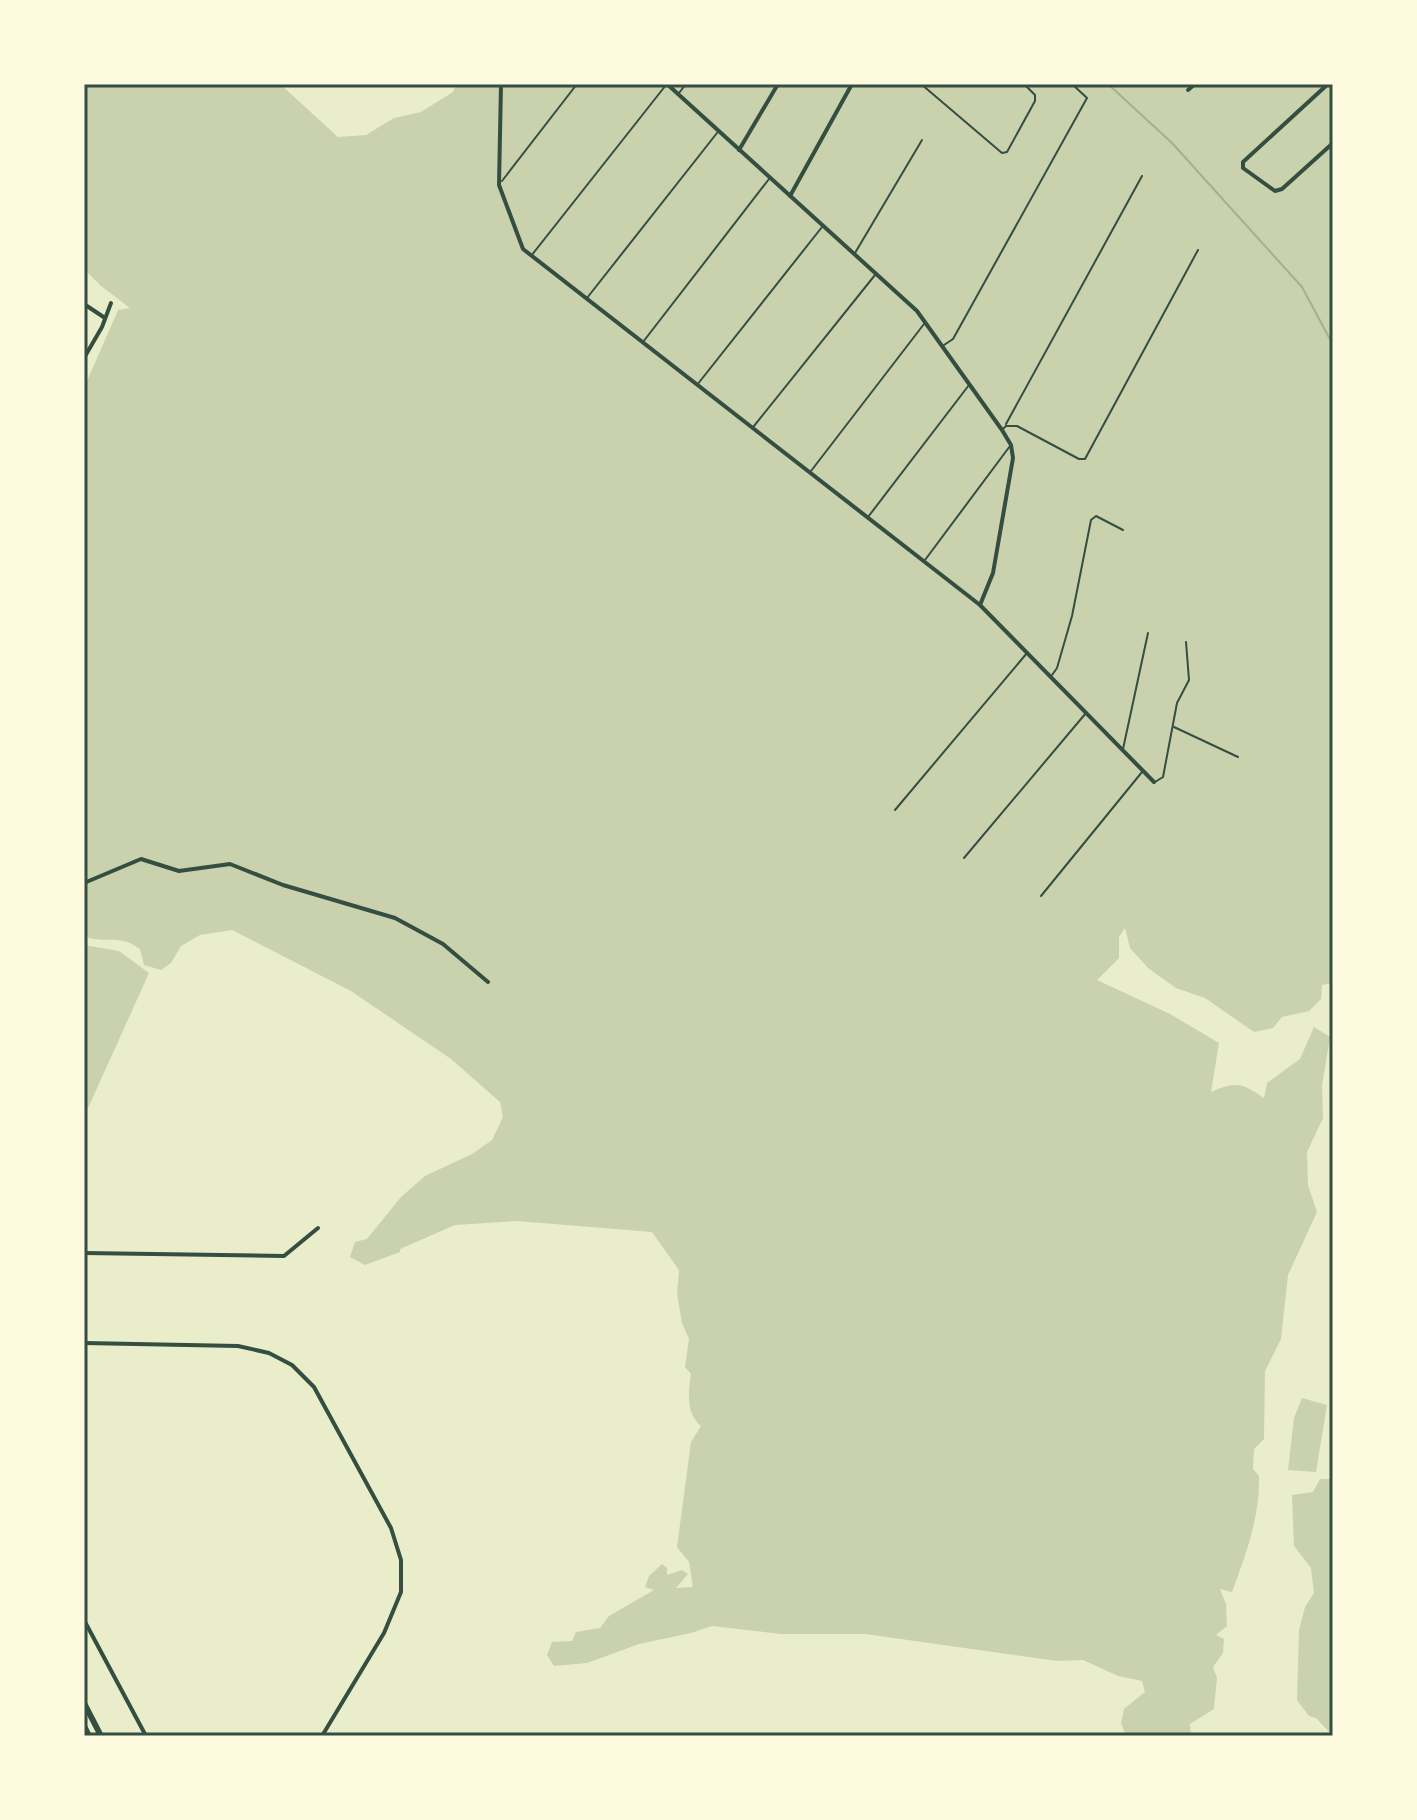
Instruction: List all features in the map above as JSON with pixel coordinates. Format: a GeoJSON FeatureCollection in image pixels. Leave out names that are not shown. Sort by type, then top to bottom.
{"type":"FeatureCollection","features":[{"type":"Feature","properties":{"kind":"highway"},"geometry":{"type":"LineString","coordinates":[[84,1703],[101,1736]]}},
{"type":"Feature","properties":{"kind":"highway"},"geometry":{"type":"LineString","coordinates":[[84,1726],[89,1736]]}},
{"type":"Feature","properties":{"kind":"street"},"geometry":{"type":"LineString","coordinates":[[501,84],[499,185],[523,249],[980,605],[1154,782]]}},
{"type":"Feature","properties":{"kind":"street"},"geometry":{"type":"LineString","coordinates":[[667,84],[917,311],[1004,428],[1013,458],[993,573],[980,605]]}},
{"type":"Feature","properties":{"kind":"street"},"geometry":{"type":"LineString","coordinates":[[739,150],[778,84]]}},
{"type":"Feature","properties":{"kind":"street"},"geometry":{"type":"LineString","coordinates":[[790,196],[852,84]]}},
{"type":"Feature","properties":{"kind":"street"},"geometry":{"type":"LineString","coordinates":[[1188,90],[1195,84]]}},
{"type":"Feature","properties":{"kind":"street"},"geometry":{"type":"LineString","coordinates":[[1328,84],[1243,162],[1243,168],[1275,191],[1282,189],[1333,143]]}},
{"type":"Feature","properties":{"kind":"street"},"geometry":{"type":"LineString","coordinates":[[84,358],[111,303]]}},
{"type":"Feature","properties":{"kind":"street"},"geometry":{"type":"LineString","coordinates":[[84,304],[105,318]]}},
{"type":"Feature","properties":{"kind":"street"},"geometry":{"type":"LineString","coordinates":[[84,883],[141,859],[179,871],[230,864],[283,885],[395,918],[443,944],[488,982]]}},
{"type":"Feature","properties":{"kind":"street"},"geometry":{"type":"LineString","coordinates":[[84,1253],[284,1256],[318,1228]]}},
{"type":"Feature","properties":{"kind":"street"},"geometry":{"type":"LineString","coordinates":[[84,1343],[238,1346],[269,1353],[292,1365],[314,1387],[391,1528],[401,1560],[401,1592],[384,1633],[322,1736]]}},
{"type":"Feature","properties":{"kind":"street"},"geometry":{"type":"LineString","coordinates":[[84,1620],[146,1736]]}},
{"type":"Feature","properties":{"kind":"lane"},"geometry":{"type":"LineString","coordinates":[[499,185],[577,84]]}},
{"type":"Feature","properties":{"kind":"lane"},"geometry":{"type":"LineString","coordinates":[[531,256],[667,84]]}},
{"type":"Feature","properties":{"kind":"lane"},"geometry":{"type":"LineString","coordinates":[[678,94],[686,84]]}},
{"type":"Feature","properties":{"kind":"lane"},"geometry":{"type":"LineString","coordinates":[[921,84],[998,152],[1007,152],[1035,101],[1035,95],[1024,84]]}},
{"type":"Feature","properties":{"kind":"lane"},"geometry":{"type":"LineString","coordinates":[[942,347],[953,339],[1087,98],[1072,84]]}},
{"type":"Feature","properties":{"kind":"lane"},"geometry":{"type":"LineString","coordinates":[[587,299],[719,131]]}},
{"type":"Feature","properties":{"kind":"lane"},"geometry":{"type":"LineString","coordinates":[[854,254],[922,140]]}},
{"type":"Feature","properties":{"kind":"lane"},"geometry":{"type":"LineString","coordinates":[[1004,428],[1142,176]]}},
{"type":"Feature","properties":{"kind":"lane"},"geometry":{"type":"LineString","coordinates":[[643,343],[770,178]]}},
{"type":"Feature","properties":{"kind":"lane"},"geometry":{"type":"LineString","coordinates":[[697,385],[823,226]]}},
{"type":"Feature","properties":{"kind":"lane"},"geometry":{"type":"LineString","coordinates":[[1004,428],[1017,426],[1079,459],[1085,459],[1198,250]]}},
{"type":"Feature","properties":{"kind":"lane"},"geometry":{"type":"LineString","coordinates":[[752,428],[875,274]]}},
{"type":"Feature","properties":{"kind":"lane"},"geometry":{"type":"LineString","coordinates":[[810,473],[925,323]]}},
{"type":"Feature","properties":{"kind":"lane"},"geometry":{"type":"LineString","coordinates":[[867,518],[969,384]]}},
{"type":"Feature","properties":{"kind":"lane"},"geometry":{"type":"LineString","coordinates":[[923,562],[1011,445]]}},
{"type":"Feature","properties":{"kind":"lane"},"geometry":{"type":"LineString","coordinates":[[1051,675],[1057,668],[1072,616],[1090,521],[1096,516],[1123,530]]}},
{"type":"Feature","properties":{"kind":"lane"},"geometry":{"type":"LineString","coordinates":[[1123,751],[1148,633]]}},
{"type":"Feature","properties":{"kind":"lane"},"geometry":{"type":"LineString","coordinates":[[1154,782],[1163,777],[1177,703],[1189,680],[1186,642]]}},
{"type":"Feature","properties":{"kind":"lane"},"geometry":{"type":"LineString","coordinates":[[895,810],[1028,652]]}},
{"type":"Feature","properties":{"kind":"lane"},"geometry":{"type":"LineString","coordinates":[[964,858],[1086,712]]}},
{"type":"Feature","properties":{"kind":"lane"},"geometry":{"type":"LineString","coordinates":[[1173,727],[1238,757]]}},
{"type":"Feature","properties":{"kind":"lane"},"geometry":{"type":"LineString","coordinates":[[1041,896],[1143,771]]}},
{"type":"Feature","properties":{"kind":"green space"},"geometry":{"type":"Polygon","coordinates":[[[84,84],[280,84],[338,137],[366,135],[394,118],[421,112],[453,92],[456,84],[1333,84],[1333,983],[1322,985],[1321,999],[1309,1011],[1282,1017],[1273,1028],[1254,1032],[1205,998],[1176,988],[1148,968],[1130,948],[1125,928],[1119,937],[1119,958],[1097,980],[1170,1014],[1219,1043],[1211,1092],[1239,1085],[1264,1098],[1267,1083],[1300,1059],[1314,1027],[1330,1037],[1322,1086],[1323,1118],[1307,1152],[1308,1185],[1317,1212],[1288,1275],[1281,1339],[1265,1371],[1264,1439],[1254,1449],[1253,1469],[1259,1476],[1255,1521],[1232,1592],[1220,1589],[1226,1604],[1227,1626],[1216,1635],[1224,1639],[1223,1653],[1213,1667],[1217,1678],[1214,1709],[1190,1724],[1191,1736],[1126,1736],[1121,1723],[1124,1709],[1145,1692],[1142,1681],[1118,1676],[1083,1660],[1057,1661],[865,1634],[781,1634],[712,1626],[639,1644],[587,1663],[554,1666],[547,1655],[552,1642],[572,1641],[576,1632],[600,1628],[609,1616],[654,1590],[645,1587],[649,1576],[662,1564],[667,1568],[667,1575],[682,1570],[688,1574],[676,1588],[693,1587],[689,1562],[677,1547],[691,1442],[701,1426],[689,1402],[691,1374],[685,1367],[689,1339],[682,1323],[677,1294],[679,1270],[652,1232],[517,1221],[455,1225],[365,1265],[350,1257],[355,1242],[367,1239],[401,1197],[425,1176],[472,1154],[492,1140],[503,1117],[500,1102],[451,1059],[351,991],[232,930],[200,935],[181,946],[171,963],[161,970],[144,965],[140,949],[132,944],[84,936],[84,388],[118,310],[130,308],[84,269],[84,84]]]}},
{"type":"Feature","properties":{"kind":"green space"},"geometry":{"type":"Polygon","coordinates":[[[84,945],[119,951],[149,973],[84,1117],[84,945]]]}},
{"type":"Feature","properties":{"kind":"green space"},"geometry":{"type":"Polygon","coordinates":[[[1302,1398],[1327,1405],[1316,1472],[1288,1470],[1294,1418],[1302,1398]]]}},
{"type":"Feature","properties":{"kind":"green space"},"geometry":{"type":"Polygon","coordinates":[[[1320,1479],[1333,1479],[1333,1736],[1316,1718],[1309,1716],[1297,1700],[1299,1630],[1305,1607],[1314,1593],[1311,1568],[1294,1546],[1292,1495],[1313,1492],[1320,1479]]]}},
{"type":"Feature","properties":{"kind":"waterway"},"geometry":{"type":"LineString","coordinates":[[1108,84],[1172,143],[1302,287],[1333,345]]}}]}
